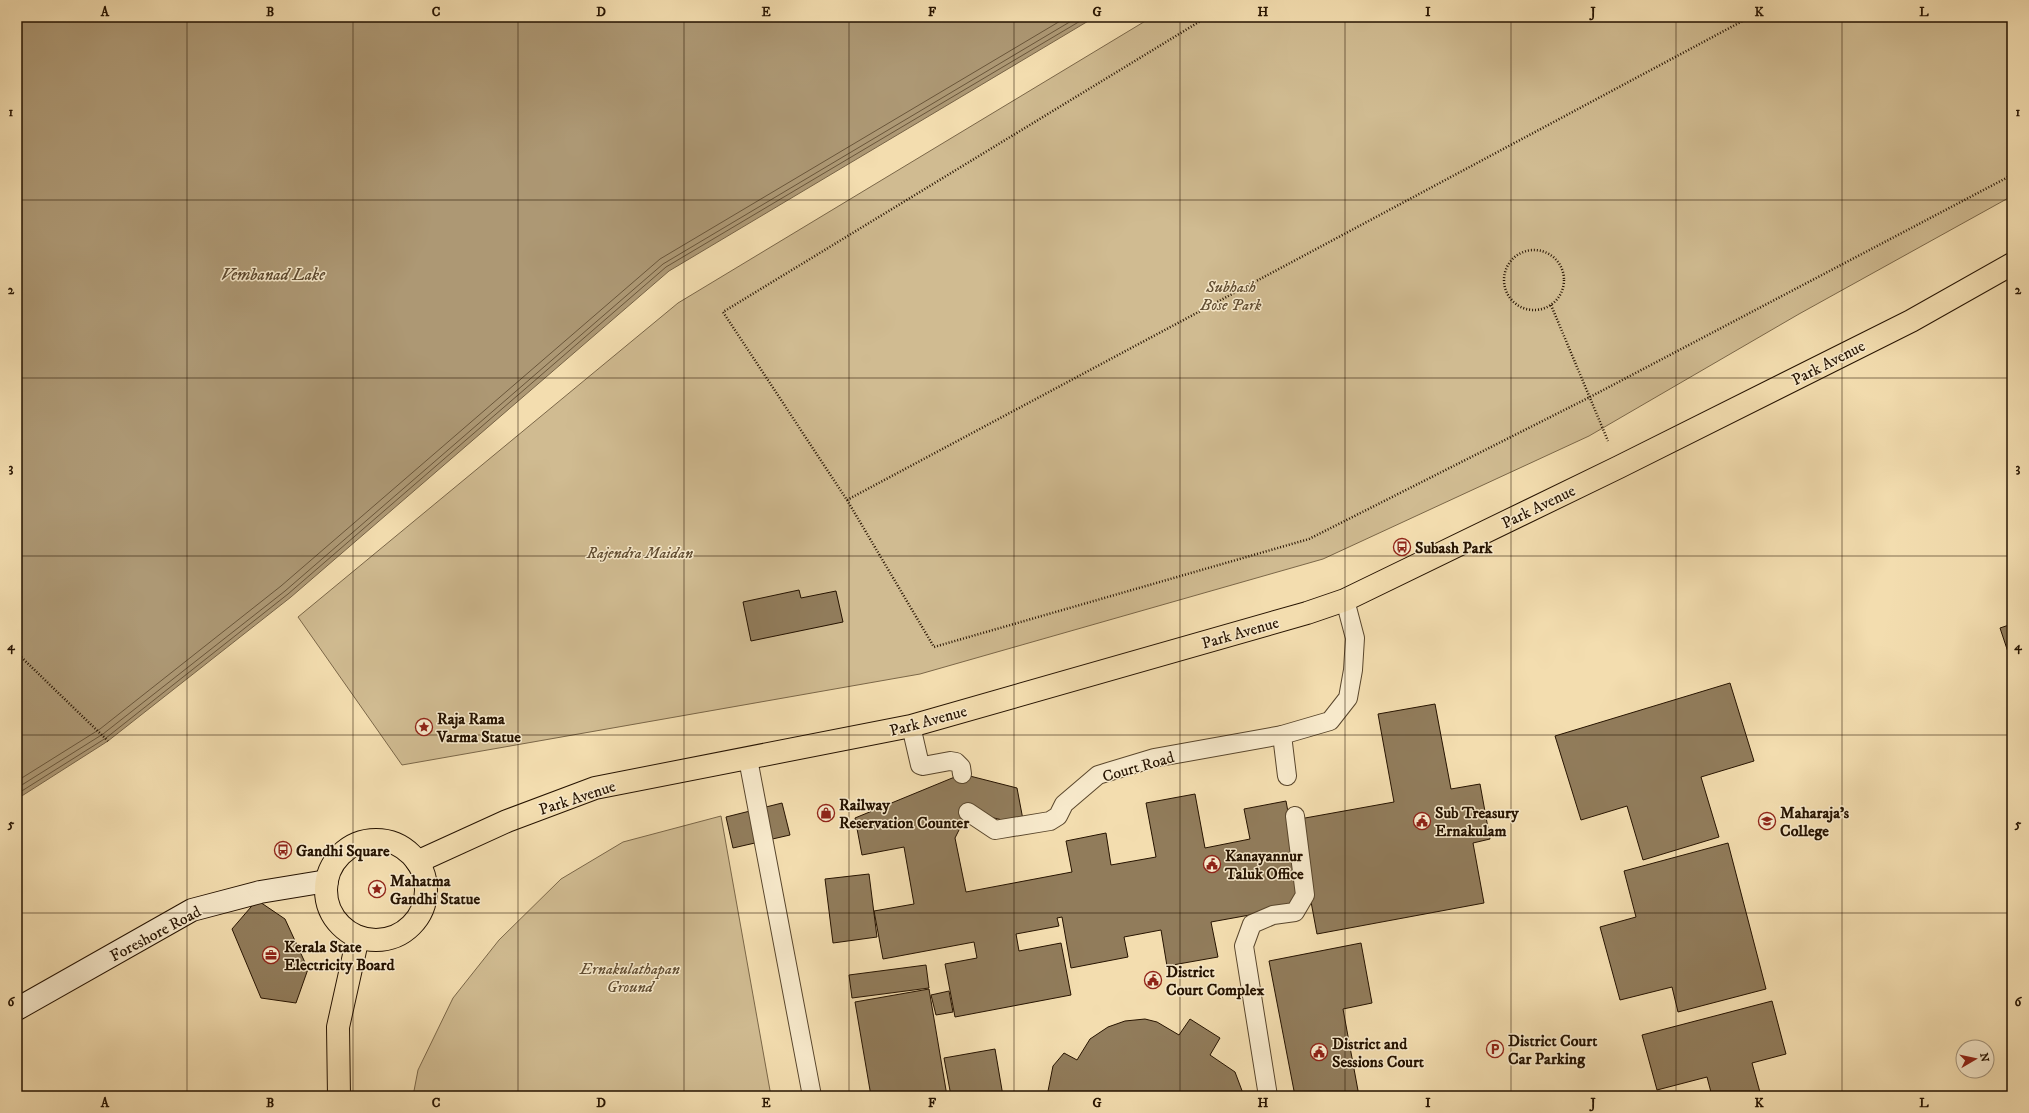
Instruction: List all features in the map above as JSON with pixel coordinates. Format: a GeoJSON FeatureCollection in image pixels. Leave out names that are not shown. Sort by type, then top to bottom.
{"type":"FeatureCollection","features":[{"type":"Feature","properties":{"kind":"main road","name":"Park Avenue"},"geometry":{"type":"LineString","coordinates":[[417,862],[507,821],[595,788],[911,726],[1307,613],[1345,600],[1619,467],[1911,321],[2012,264]]}},
{"type":"Feature","properties":{"kind":"main road"},"geometry":{"type":"LineString","coordinates":[[374,840],[390,842],[405,850],[417,862],[424,876],[426,892],[424,907],[416,921],[404,932],[390,939],[374,940],[358,937],[344,928],[333,915],[327,899],[327,881],[333,866],[343,853],[357,844],[374,840]]}},
{"type":"Feature","properties":{"kind":"main road","name":"Foreshore Road"},"geometry":{"type":"LineString","coordinates":[[17,1009],[192,910],[260,892],[327,881]]}},
{"type":"Feature","properties":{"kind":"main road"},"geometry":{"type":"LineString","coordinates":[[339,1096],[338,1027],[358,937]]}},
{"type":"Feature","properties":{"kind":"lane","name":"Court Road"},"geometry":{"type":"LineString","coordinates":[[968,812],[995,830],[1050,821],[1058,816],[1064,804],[1098,776],[1154,758],[1282,735],[1330,722],[1348,698],[1353,670],[1355,638],[1345,600]]}},
{"type":"Feature","properties":{"kind":"lane"},"geometry":{"type":"LineString","coordinates":[[911,726],[920,765],[923,766],[950,761],[956,762],[961,767],[962,774]]}},
{"type":"Feature","properties":{"kind":"lane"},"geometry":{"type":"LineString","coordinates":[[1282,735],[1287,776]]}},
{"type":"Feature","properties":{"kind":"lane"},"geometry":{"type":"LineString","coordinates":[[748,759],[812,1096]]}},
{"type":"Feature","properties":{"kind":"lane"},"geometry":{"type":"LineString","coordinates":[[1268,1096],[1244,946],[1252,924],[1273,915],[1296,912],[1305,895],[1295,816]]}},
{"type":"Feature","properties":{"kind":"path"},"geometry":{"type":"LineString","coordinates":[[1206,17],[723,312],[847,500],[934,646],[1309,539],[1590,397],[2012,175]]}},
{"type":"Feature","properties":{"kind":"path"},"geometry":{"type":"LineString","coordinates":[[847,500],[1750,17]]}},
{"type":"Feature","properties":{"kind":"path"},"geometry":{"type":"LineString","coordinates":[[1536,249],[1545,252],[1559,263],[1564,281],[1558,299],[1551,305],[1542,310],[1531,311],[1521,308],[1512,302],[1506,294],[1503,283],[1504,273],[1509,263],[1516,255],[1536,249]]}},
{"type":"Feature","properties":{"kind":"path"},"geometry":{"type":"LineString","coordinates":[[1551,305],[1619,467]]}},
{"type":"Feature","properties":{"kind":"path"},"geometry":{"type":"LineString","coordinates":[[17,652],[108,741]]}},
{"type":"Feature","properties":{"kind":"green space","name":"Subhash Bose Park"},"geometry":{"type":"Polygon","coordinates":[[[1152,17],[2012,17],[2012,196],[1799,314],[1589,436],[1323,559],[920,674],[402,765],[298,617],[678,303],[1152,17]]]}},
{"type":"Feature","properties":{"kind":"green space","name":"Ernakulathapan Ground"},"geometry":{"type":"Polygon","coordinates":[[[721,816],[771,1096],[413,1096],[418,1070],[453,998],[499,940],[561,879],[623,842],[721,816]]]}},
{"type":"Feature","properties":{"kind":"water","name":"Vembanad Lake"},"geometry":{"type":"Polygon","coordinates":[[[17,17],[1095,17],[669,271],[291,597],[108,741],[17,799],[17,17]]]}},
{"type":"Feature","properties":{"kind":"building"},"geometry":{"type":"Polygon","coordinates":[[[2012,351],[2012,361],[2008,353],[2012,351]]]}},
{"type":"Feature","properties":{"kind":"building"},"geometry":{"type":"Polygon","coordinates":[[[799,590],[801,598],[836,591],[843,622],[751,641],[743,602],[799,590]]]}},
{"type":"Feature","properties":{"kind":"building"},"geometry":{"type":"Polygon","coordinates":[[[2012,624],[2012,664],[2000,628],[2012,624]]]}},
{"type":"Feature","properties":{"kind":"building"},"geometry":{"type":"Polygon","coordinates":[[[1730,683],[1754,761],[1701,777],[1719,837],[1643,860],[1627,806],[1581,820],[1555,736],[1730,683]]]}},
{"type":"Feature","properties":{"kind":"building"},"geometry":{"type":"Polygon","coordinates":[[[1435,704],[1451,789],[1480,784],[1490,839],[1473,843],[1484,903],[1317,934],[1304,864],[1305,905],[1211,922],[1218,957],[1167,966],[1161,930],[1124,937],[1128,957],[1071,968],[1062,917],[1057,918],[1059,926],[1016,934],[1019,951],[1061,943],[1071,995],[955,1017],[945,964],[977,958],[974,942],[883,959],[874,911],[914,904],[904,847],[862,855],[855,818],[962,774],[1017,788],[1024,825],[968,812],[955,838],[966,892],[1072,872],[1066,841],[1106,833],[1111,865],[1156,857],[1146,803],[1195,794],[1205,848],[1250,839],[1244,809],[1286,801],[1295,850],[1294,820],[1394,802],[1378,714],[1435,704]]]}},
{"type":"Feature","properties":{"kind":"building"},"geometry":{"type":"Polygon","coordinates":[[[782,803],[790,835],[733,848],[726,817],[782,803]]]}},
{"type":"Feature","properties":{"kind":"building"},"geometry":{"type":"Polygon","coordinates":[[[1728,843],[1766,989],[1678,1012],[1672,987],[1620,1000],[1600,927],[1636,917],[1624,871],[1728,843]]]}},
{"type":"Feature","properties":{"kind":"building"},"geometry":{"type":"Polygon","coordinates":[[[869,874],[877,937],[833,943],[825,879],[869,874]]]}},
{"type":"Feature","properties":{"kind":"building"},"geometry":{"type":"Polygon","coordinates":[[[257,900],[285,919],[308,969],[296,1003],[261,998],[232,929],[257,900]]]}},
{"type":"Feature","properties":{"kind":"building","name":"District and Sessions Court"},"geometry":{"type":"Polygon","coordinates":[[[1361,943],[1372,1003],[1343,1009],[1359,1096],[1295,1096],[1269,961],[1361,943]]]}},
{"type":"Feature","properties":{"kind":"building"},"geometry":{"type":"Polygon","coordinates":[[[926,965],[929,988],[852,998],[849,975],[926,965]]]}},
{"type":"Feature","properties":{"kind":"building"},"geometry":{"type":"Polygon","coordinates":[[[929,989],[947,1096],[871,1096],[855,1002],[929,989]]]}},
{"type":"Feature","properties":{"kind":"building"},"geometry":{"type":"Polygon","coordinates":[[[949,991],[953,1012],[936,1015],[931,995],[949,991]]]}},
{"type":"Feature","properties":{"kind":"building"},"geometry":{"type":"Polygon","coordinates":[[[1772,1001],[1786,1054],[1752,1063],[1761,1096],[1712,1096],[1707,1077],[1657,1090],[1642,1035],[1772,1001]]]}},
{"type":"Feature","properties":{"kind":"building"},"geometry":{"type":"Polygon","coordinates":[[[1145,1019],[1157,1022],[1179,1035],[1190,1019],[1220,1038],[1210,1055],[1235,1072],[1244,1096],[1047,1096],[1053,1066],[1064,1053],[1077,1060],[1090,1039],[1108,1027],[1125,1021],[1145,1019]]]}},
{"type":"Feature","properties":{"kind":"building"},"geometry":{"type":"Polygon","coordinates":[[[995,1049],[1003,1096],[951,1096],[944,1058],[995,1049]]]}},
{"type":"Feature","properties":{"kind":"place","name":"Subash Park"},"geometry":{"type":"Point","coordinates":[1402,547]}},
{"type":"Feature","properties":{"kind":"place","name":"Raja Rama Varma Statue"},"geometry":{"type":"Point","coordinates":[424,727]}},
{"type":"Feature","properties":{"kind":"place","name":"Railway Reservation Counter"},"geometry":{"type":"Point","coordinates":[826,813]}},
{"type":"Feature","properties":{"kind":"place","name":"Sub Treasury Ernakulam"},"geometry":{"type":"Point","coordinates":[1422,821]}},
{"type":"Feature","properties":{"kind":"place","name":"Maharaja's College"},"geometry":{"type":"Point","coordinates":[1767,821]}},
{"type":"Feature","properties":{"kind":"place","name":"Gandhi Square"},"geometry":{"type":"Point","coordinates":[283,850]}},
{"type":"Feature","properties":{"kind":"place","name":"Kanayannur Taluk Office"},"geometry":{"type":"Point","coordinates":[1212,864]}},
{"type":"Feature","properties":{"kind":"place","name":"Mahatma Gandhi Statue"},"geometry":{"type":"Point","coordinates":[377,889]}},
{"type":"Feature","properties":{"kind":"place","name":"Kerala State Electricity Board"},"geometry":{"type":"Point","coordinates":[271,955]}},
{"type":"Feature","properties":{"kind":"place","name":"District Court Complex"},"geometry":{"type":"Point","coordinates":[1153,980]}},
{"type":"Feature","properties":{"kind":"place","name":"District Court Car Parking"},"geometry":{"type":"Point","coordinates":[1495,1049]}},
{"type":"Feature","properties":{"kind":"place","name":"District and Sessions Court"},"geometry":{"type":"Point","coordinates":[1319,1052]}},
{"type":"Feature","properties":{"kind":"park label","name":"Rajendra Maidan"},"geometry":{"type":"Point","coordinates":[640,552]}}]}
